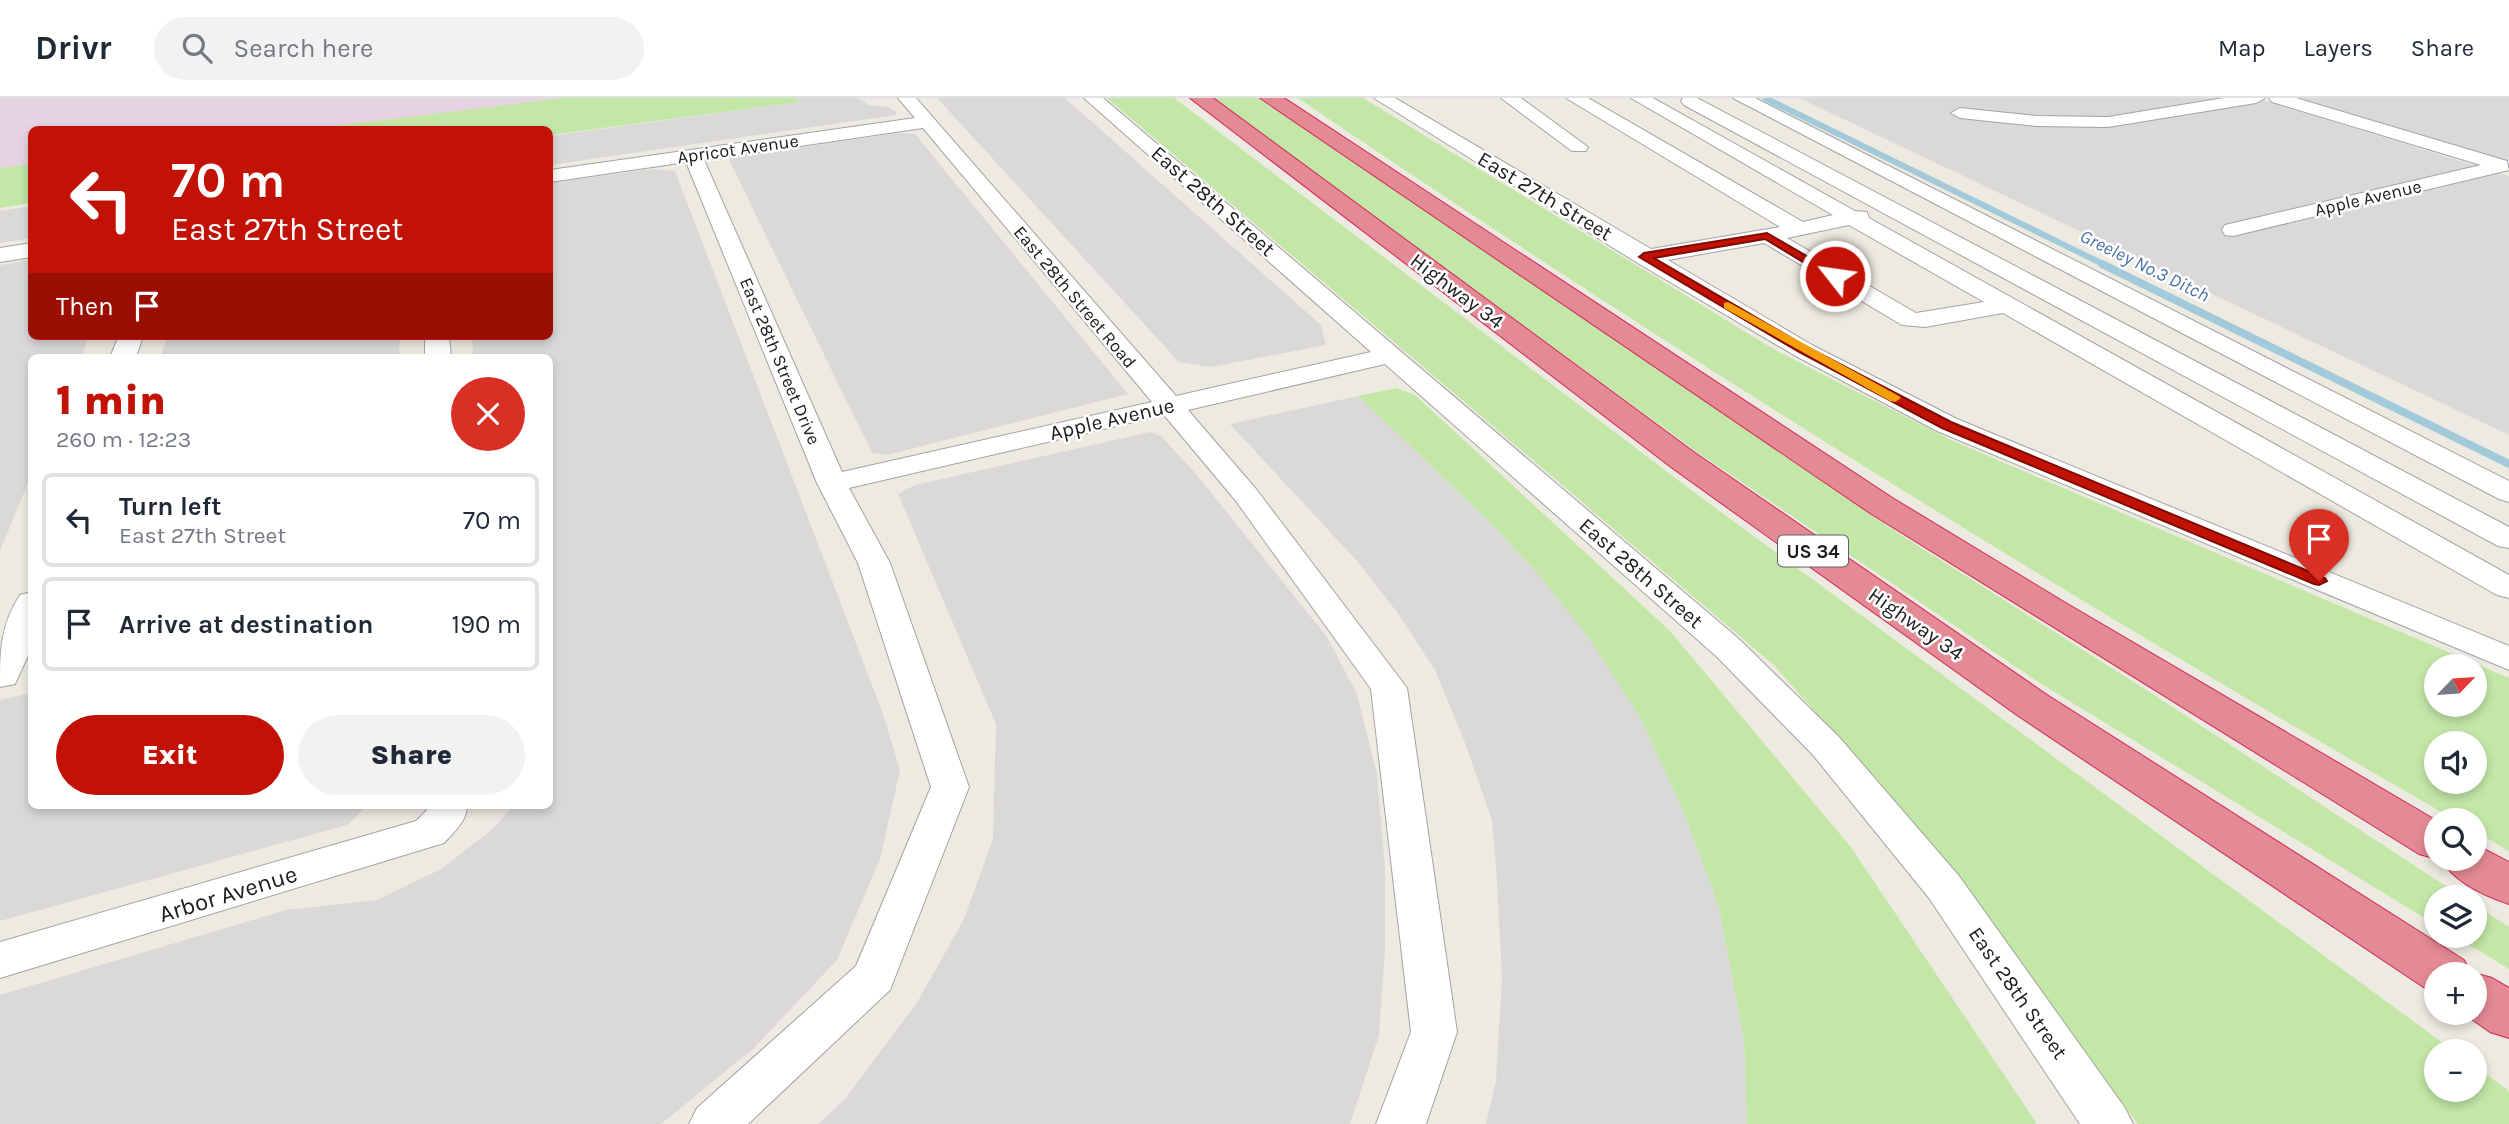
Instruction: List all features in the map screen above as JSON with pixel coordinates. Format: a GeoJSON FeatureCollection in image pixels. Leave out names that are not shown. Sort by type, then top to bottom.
{"type":"FeatureCollection","features":[{"type":"Feature","properties":{"kind":"highway","name":"Highway 34"},"geometry":{"type":"LineString","coordinates":[[1200,98],[1683,460],[2032,705],[2426,962]]}},
{"type":"Feature","properties":{"kind":"highway"},"geometry":{"type":"LineString","coordinates":[[1270,98],[1882,506],[2424,835]]}},
{"type":"Feature","properties":{"kind":"highway"},"geometry":{"type":"LineString","coordinates":[[2485,871],[2509,885]]}},
{"type":"Feature","properties":{"kind":"highway"},"geometry":{"type":"LineString","coordinates":[[2487,1002],[2509,1016]]}},
{"type":"Feature","properties":{"kind":"street","name":"East 28th Street Road"},"geometry":{"type":"LineString","coordinates":[[907,98],[1168,407],[1246,495],[1390,688],[1434,1032],[1401,1124]]}},
{"type":"Feature","properties":{"kind":"street","name":"East 28th Street"},"geometry":{"type":"LineString","coordinates":[[1093,98],[1728,648],[1826,746],[1944,887],[2108,1124]]}},
{"type":"Feature","properties":{"kind":"street","name":"East 27th Street"},"geometry":{"type":"LineString","coordinates":[[1383,98],[1803,350],[1947,425],[2509,659]]}},
{"type":"Feature","properties":{"kind":"street"},"geometry":{"type":"LineString","coordinates":[[1510,98],[1580,147]]}},
{"type":"Feature","properties":{"kind":"street"},"geometry":{"type":"LineString","coordinates":[[1576,98],[1798,228]]}},
{"type":"Feature","properties":{"kind":"street"},"geometry":{"type":"LineString","coordinates":[[1640,98],[2509,587]]}},
{"type":"Feature","properties":{"kind":"street"},"geometry":{"type":"LineString","coordinates":[[1685,98],[2509,539]]}},
{"type":"Feature","properties":{"kind":"street"},"geometry":{"type":"LineString","coordinates":[[1742,98],[2509,492]]}},
{"type":"Feature","properties":{"kind":"street"},"geometry":{"type":"LineString","coordinates":[[1960,113],[2036,121],[2108,122],[2256,98]]}},
{"type":"Feature","properties":{"kind":"street"},"geometry":{"type":"LineString","coordinates":[[2278,98],[2506,167]]}},
{"type":"Feature","properties":{"kind":"street","name":"Apricot Avenue"},"geometry":{"type":"LineString","coordinates":[[553,176],[928,122]]}},
{"type":"Feature","properties":{"kind":"street","name":"East 28th Street Drive"},"geometry":{"type":"LineString","coordinates":[[693,156],[832,483],[874,563],[950,787],[874,977],[714,1124]]}},
{"type":"Feature","properties":{"kind":"street","name":"Apple Avenue"},"geometry":{"type":"LineString","coordinates":[[2233,230],[2506,167]]}},
{"type":"Feature","properties":{"kind":"street"},"geometry":{"type":"LineString","coordinates":[[1644,257],[1767,236],[1851,218],[1949,203]]}},
{"type":"Feature","properties":{"kind":"street"},"geometry":{"type":"LineString","coordinates":[[1767,236],[1911,320],[1925,320],[2006,305]]}},
{"type":"Feature","properties":{"kind":"street"},"geometry":{"type":"LineString","coordinates":[[0,255],[28,251]]}},
{"type":"Feature","properties":{"kind":"street","name":"Apple Avenue"},"geometry":{"type":"LineString","coordinates":[[832,483],[1392,355]]}},
{"type":"Feature","properties":{"kind":"street"},"geometry":{"type":"LineString","coordinates":[[12,674],[28,616]]}},
{"type":"Feature","properties":{"kind":"street","name":"Arbor Avenue"},"geometry":{"type":"LineString","coordinates":[[0,960],[430,832],[447,809]]}},
{"type":"Feature","properties":{"kind":"shaded area"},"geometry":{"type":"Polygon","coordinates":[[[0,98],[563,98],[342,126],[28,126],[28,164],[0,168],[0,98]]]}},
{"type":"Feature","properties":{"kind":"shaded area"},"geometry":{"type":"Polygon","coordinates":[[[796,98],[858,98],[869,105],[888,107],[896,112],[896,115],[553,165],[553,136],[798,102],[796,98]]]}},
{"type":"Feature","properties":{"kind":"shaded area"},"geometry":{"type":"Polygon","coordinates":[[[937,98],[1065,98],[1321,325],[1326,345],[1211,367],[1179,362],[937,98]]]}},
{"type":"Feature","properties":{"kind":"shaded area"},"geometry":{"type":"Polygon","coordinates":[[[1799,98],[2256,98],[2509,176],[2509,435],[1799,98]]]}},
{"type":"Feature","properties":{"kind":"shaded area"},"geometry":{"type":"Polygon","coordinates":[[[2299,98],[2509,98],[2509,161],[2299,98]]]}},
{"type":"Feature","properties":{"kind":"shaded area"},"geometry":{"type":"Polygon","coordinates":[[[899,133],[915,134],[1128,394],[887,455],[872,453],[729,160],[732,157],[899,133]]]}},
{"type":"Feature","properties":{"kind":"shaded area"},"geometry":{"type":"Polygon","coordinates":[[[653,169],[675,171],[882,711],[900,770],[880,859],[837,960],[754,1048],[661,1124],[0,1124],[0,995],[286,910],[377,900],[441,869],[493,829],[510,809],[553,809],[553,354],[473,354],[472,340],[553,340],[553,183],[653,169]]]}},
{"type":"Feature","properties":{"kind":"shaded area"},"geometry":{"type":"Polygon","coordinates":[[[28,206],[28,238],[0,243],[0,211],[28,206]]]}},
{"type":"Feature","properties":{"kind":"shaded area"},"geometry":{"type":"Polygon","coordinates":[[[28,260],[28,340],[87,340],[82,354],[28,354],[28,482],[0,551],[0,265],[28,260]]]}},
{"type":"Feature","properties":{"kind":"shaded area"},"geometry":{"type":"Polygon","coordinates":[[[166,340],[400,340],[399,354],[161,354],[166,340]]]}},
{"type":"Feature","properties":{"kind":"shaded area"},"geometry":{"type":"Polygon","coordinates":[[[1358,396],[1489,521],[1540,576],[1589,637],[1640,717],[1683,810],[1719,907],[1744,1039],[1747,1124],[1486,1124],[1496,1081],[1502,978],[1497,882],[1492,820],[1464,740],[1435,670],[1397,612],[1357,561],[1230,424],[1358,396]]]}},
{"type":"Feature","properties":{"kind":"shaded area"},"geometry":{"type":"Polygon","coordinates":[[[1150,432],[1161,436],[1196,474],[1327,637],[1357,694],[1377,775],[1385,867],[1385,950],[1379,1035],[1350,1124],[818,1124],[845,1099],[918,1001],[964,919],[993,839],[996,724],[898,494],[915,485],[1150,432]]]}},
{"type":"Feature","properties":{"kind":"shaded area"},"geometry":{"type":"Polygon","coordinates":[[[28,694],[28,809],[364,809],[347,825],[0,921],[0,700],[28,694]]]}},
{"type":"Feature","properties":{"kind":"green space"},"geometry":{"type":"Polygon","coordinates":[[[563,98],[796,98],[798,102],[553,135],[553,126],[335,126],[563,98]]]}},
{"type":"Feature","properties":{"kind":"green space"},"geometry":{"type":"Polygon","coordinates":[[[1107,98],[1174,98],[1695,493],[2437,1039],[2424,1039],[2424,1102],[2487,1102],[2487,1075],[2509,1091],[2509,1124],[2138,1124],[1909,820],[1775,666],[1107,98]]]}},
{"type":"Feature","properties":{"kind":"green space"},"geometry":{"type":"Polygon","coordinates":[[[1212,98],[1258,98],[1901,535],[2148,691],[2444,885],[2424,885],[2424,918],[2040,683],[1697,452],[1212,98]]]}},
{"type":"Feature","properties":{"kind":"green space"},"geometry":{"type":"Polygon","coordinates":[[[1298,98],[1363,98],[1775,350],[1953,441],[2453,654],[2424,654],[2424,718],[2487,718],[2487,669],[2509,678],[2509,851],[2487,838],[2487,808],[2435,808],[2016,560],[1583,287],[1298,98]]]}},
{"type":"Feature","properties":{"kind":"green space"},"geometry":{"type":"Polygon","coordinates":[[[28,164],[28,203],[0,208],[0,168],[28,164]]]}},
{"type":"Feature","properties":{"kind":"green space"},"geometry":{"type":"Polygon","coordinates":[[[1397,388],[1415,395],[1670,631],[1850,846],[2037,1124],[1747,1124],[1744,1039],[1719,907],[1683,810],[1640,717],[1589,638],[1540,576],[1489,521],[1358,396],[1397,388]]]}},
{"type":"Feature","properties":{"kind":"green space"},"geometry":{"type":"Polygon","coordinates":[[[2487,913],[2509,927],[2509,969],[2475,948],[2487,948],[2487,913]]]}},
{"type":"Feature","properties":{"kind":"waterway","name":"Greeley No.3 Ditch"},"geometry":{"type":"LineString","coordinates":[[1765,98],[2105,265]]}},
{"type":"Feature","properties":{"kind":"waterway","name":"Greeley No.3 Ditch"},"geometry":{"type":"LineString","coordinates":[[2102,264],[2509,464]]}},
{"type":"Feature","properties":{"kind":"slow traffic"},"geometry":{"type":"LineString","coordinates":[[1728,306],[1803,350],[1895,398]]}},
{"type":"Feature","properties":{"kind":"route"},"geometry":{"type":"LineString","coordinates":[[1835,276],[1767,236],[1644,257],[1803,350],[1947,425],[2319,581]]}}]}
